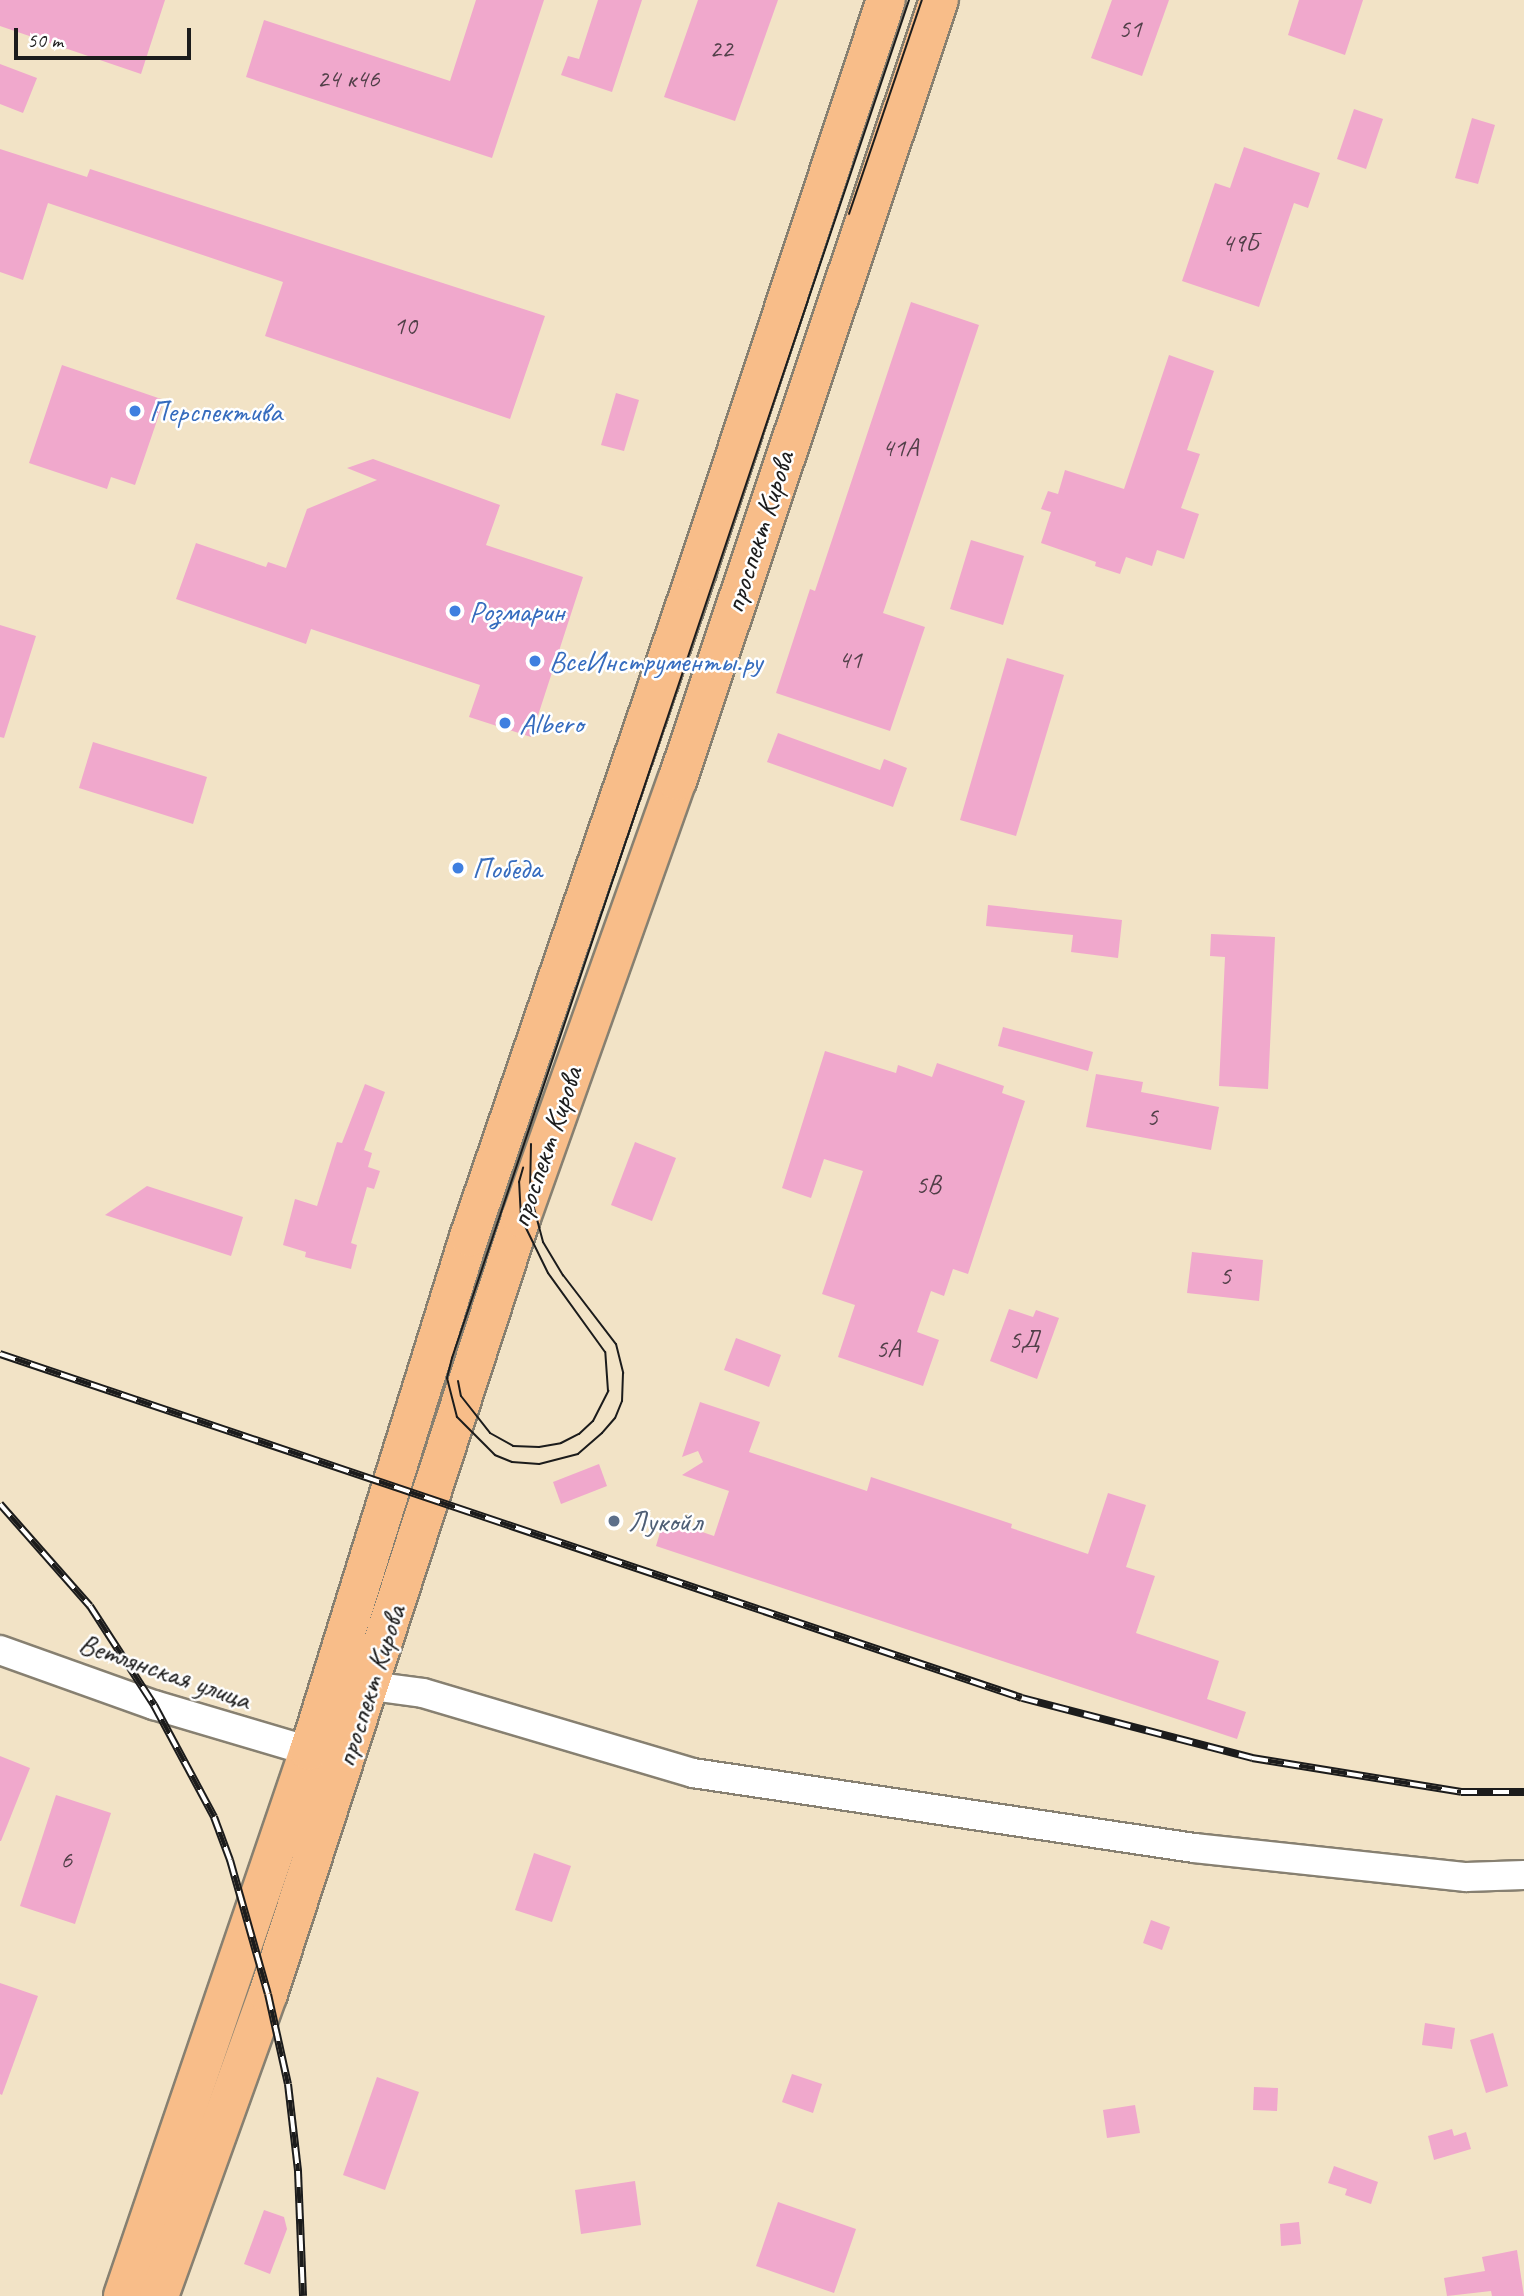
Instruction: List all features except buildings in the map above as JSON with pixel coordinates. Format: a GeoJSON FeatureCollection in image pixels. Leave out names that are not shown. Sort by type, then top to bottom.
{"type":"FeatureCollection","features":[{"type":"Feature","properties":{"kind":"main road"},"geometry":{"type":"LineString","coordinates":[[888,0],[936,11]]}},
{"type":"Feature","properties":{"kind":"main road","name":"проспект Кирова"},"geometry":{"type":"LineString","coordinates":[[123,2296],[309,1751],[469,1237],[888,0]]}},
{"type":"Feature","properties":{"kind":"main road","name":"проспект Кирова"},"geometry":{"type":"LineString","coordinates":[[159,2296],[268,1994],[371,1686],[512,1244],[677,781],[868,206],[936,11]]}},
{"type":"Feature","properties":{"kind":"main road"},"geometry":{"type":"LineString","coordinates":[[826,189],[868,206]]}},
{"type":"Feature","properties":{"kind":"street","name":"Ветлянская улица"},"geometry":{"type":"LineString","coordinates":[[0,1650],[154,1705],[309,1751]]}},
{"type":"Feature","properties":{"kind":"street"},"geometry":{"type":"LineString","coordinates":[[371,1686],[423,1693],[693,1773],[1194,1848],[1466,1877],[1524,1875]]}},
{"type":"Feature","properties":{"kind":"tram line"},"geometry":{"type":"LineString","coordinates":[[531,1144],[530,1193],[543,1242],[563,1275],[616,1344],[623,1373],[622,1401],[615,1418],[602,1433],[578,1454],[539,1464],[512,1462],[495,1455],[457,1417],[447,1378],[452,1358],[909,0]]}},
{"type":"Feature","properties":{"kind":"tram line"},"geometry":{"type":"LineString","coordinates":[[849,214],[922,0]]}},
{"type":"Feature","properties":{"kind":"tram line"},"geometry":{"type":"LineString","coordinates":[[458,1381],[461,1396],[490,1433],[513,1446],[539,1447],[561,1443],[579,1434],[593,1421],[608,1391],[605,1352],[548,1273],[521,1218],[519,1182],[523,1168]]}},
{"type":"Feature","properties":{"kind":"railway"},"geometry":{"type":"LineString","coordinates":[[0,1354],[1022,1698],[1252,1758],[1461,1792],[1524,1792]]}},
{"type":"Feature","properties":{"kind":"railway"},"geometry":{"type":"LineString","coordinates":[[0,1504],[90,1606],[154,1705],[214,1817],[230,1860],[268,1994],[288,2084],[298,2171],[303,2296]]}},
{"type":"Feature","properties":{"kind":"place","name":"Перспектива"},"geometry":{"type":"Point","coordinates":[135,411]}},
{"type":"Feature","properties":{"kind":"place","name":"Розмарин"},"geometry":{"type":"Point","coordinates":[455,611]}},
{"type":"Feature","properties":{"kind":"place","name":"ВсеИнструменты.ру"},"geometry":{"type":"Point","coordinates":[535,661]}},
{"type":"Feature","properties":{"kind":"place","name":"Albero"},"geometry":{"type":"Point","coordinates":[505,723]}},
{"type":"Feature","properties":{"kind":"place","name":"Победа"},"geometry":{"type":"Point","coordinates":[458,868]}},
{"type":"Feature","properties":{"kind":"place","name":"Лукойл"},"geometry":{"type":"Point","coordinates":[614,1521]}}]}
